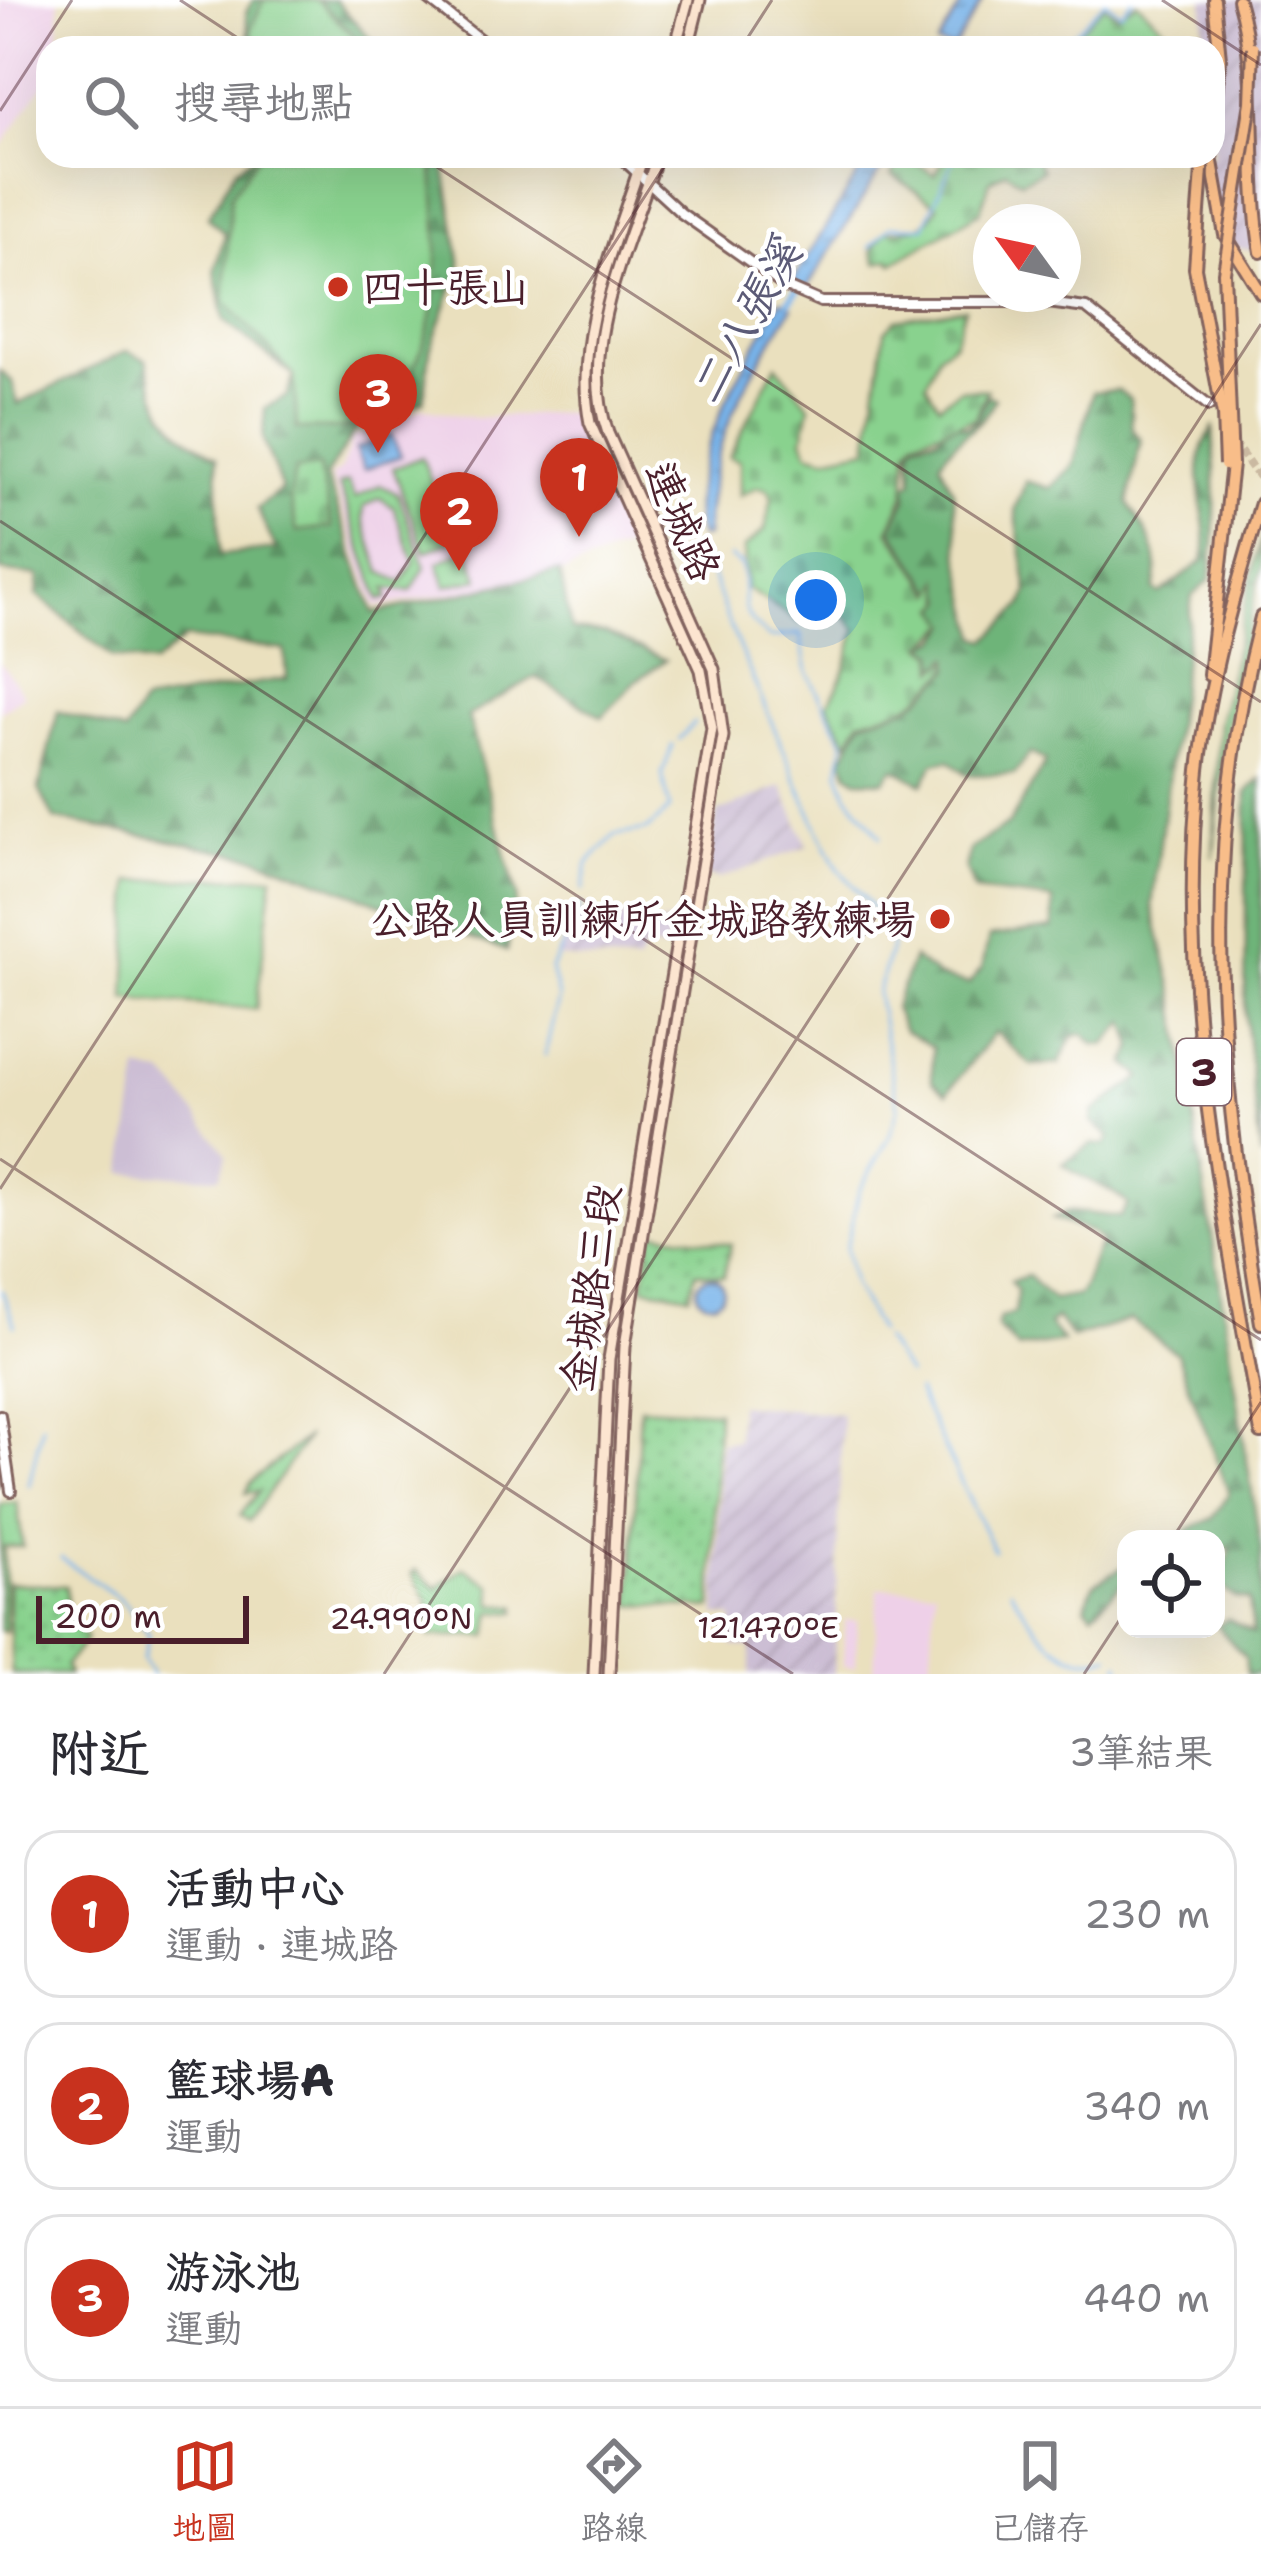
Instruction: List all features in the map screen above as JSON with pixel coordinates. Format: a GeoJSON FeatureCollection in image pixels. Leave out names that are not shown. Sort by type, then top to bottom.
{"type":"FeatureCollection","features":[{"type":"Feature","properties":{"kind":"highway"},"geometry":{"type":"LineString","coordinates":[[1214,0],[1221,36]]}},
{"type":"Feature","properties":{"kind":"highway"},"geometry":{"type":"LineString","coordinates":[[1238,0],[1260,68],[1254,191],[1261,252]]}},
{"type":"Feature","properties":{"kind":"highway"},"geometry":{"type":"LineString","coordinates":[[1208,708],[1228,464],[1224,272],[1251,102],[1253,46]]}},
{"type":"Feature","properties":{"kind":"highway"},"geometry":{"type":"LineString","coordinates":[[1207,168],[1195,268],[1228,464]]}},
{"type":"Feature","properties":{"kind":"highway"},"geometry":{"type":"LineString","coordinates":[[1210,168],[1225,235],[1261,293]]}},
{"type":"Feature","properties":{"kind":"highway","name":"3"},"geometry":{"type":"LineString","coordinates":[[1261,503],[1223,632],[1208,708],[1195,822],[1199,1036],[1261,1433]]}},
{"type":"Feature","properties":{"kind":"highway","name":"3"},"geometry":{"type":"LineString","coordinates":[[1261,617],[1241,692],[1220,839],[1218,931],[1240,1209],[1261,1322]]}},
{"type":"Feature","properties":{"kind":"highway"},"geometry":{"type":"LineString","coordinates":[[1241,692],[1261,632]]}},
{"type":"Feature","properties":{"kind":"main road"},"geometry":{"type":"LineString","coordinates":[[678,36],[688,0]]}},
{"type":"Feature","properties":{"kind":"main road"},"geometry":{"type":"LineString","coordinates":[[691,36],[700,0]]}},
{"type":"Feature","properties":{"kind":"main road","name":"連城路"},"geometry":{"type":"LineString","coordinates":[[639,168],[586,349],[585,396],[590,423],[700,670],[711,711],[682,914]]}},
{"type":"Feature","properties":{"kind":"main road","name":"連城路"},"geometry":{"type":"LineString","coordinates":[[653,168],[600,344],[597,397],[721,697],[723,736],[695,917]]}},
{"type":"Feature","properties":{"kind":"main road","name":"金城路三段"},"geometry":{"type":"LineString","coordinates":[[594,1674],[609,1359],[682,914]]}},
{"type":"Feature","properties":{"kind":"main road","name":"金城路三段"},"geometry":{"type":"LineString","coordinates":[[609,1674],[626,1346],[695,917]]}},
{"type":"Feature","properties":{"kind":"street"},"geometry":{"type":"LineString","coordinates":[[429,0],[475,36]]}},
{"type":"Feature","properties":{"kind":"street"},"geometry":{"type":"LineString","coordinates":[[634,168],[648,185],[805,296],[838,305],[1040,302],[1086,308],[1209,406]]}},
{"type":"Feature","properties":{"kind":"street"},"geometry":{"type":"LineString","coordinates":[[0,1415],[11,1491]]}},
{"type":"Feature","properties":{"kind":"shaded area"},"geometry":{"type":"Polygon","coordinates":[[[0,0],[59,0],[59,36],[36,36],[36,96],[0,148],[0,0]]]}},
{"type":"Feature","properties":{"kind":"shaded area"},"geometry":{"type":"Polygon","coordinates":[[[1204,0],[1261,0],[1261,252],[1238,248],[1216,221],[1205,168],[1225,168],[1225,36],[1204,36],[1204,0]]]}},
{"type":"Feature","properties":{"kind":"shaded area"},"geometry":{"type":"Polygon","coordinates":[[[422,408],[474,418],[577,412],[631,545],[564,572],[376,607],[331,476],[341,469],[353,437],[422,408]]]}},
{"type":"Feature","properties":{"kind":"shaded area"},"geometry":{"type":"Polygon","coordinates":[[[0,662],[24,695],[0,712],[0,662]]]}},
{"type":"Feature","properties":{"kind":"shaded area"},"geometry":{"type":"Polygon","coordinates":[[[782,786],[808,846],[719,879],[706,875],[717,813],[782,786]]]}},
{"type":"Feature","properties":{"kind":"shaded area"},"geometry":{"type":"Polygon","coordinates":[[[582,913],[602,920],[644,914],[645,925],[671,922],[666,950],[645,947],[638,963],[557,958],[582,913]]]}},
{"type":"Feature","properties":{"kind":"shaded area"},"geometry":{"type":"Polygon","coordinates":[[[139,1070],[164,1075],[227,1155],[219,1177],[123,1173],[139,1070]]]}},
{"type":"Feature","properties":{"kind":"shaded area"},"geometry":{"type":"Polygon","coordinates":[[[738,1404],[842,1414],[834,1674],[750,1674],[751,1647],[732,1646],[733,1617],[716,1616],[720,1442],[737,1441],[738,1404]]]}},
{"type":"Feature","properties":{"kind":"shaded area"},"geometry":{"type":"Polygon","coordinates":[[[878,1588],[935,1589],[930,1674],[874,1674],[878,1588]]]}},
{"type":"Feature","properties":{"kind":"shaded area"},"geometry":{"type":"Polygon","coordinates":[[[845,1620],[857,1620],[856,1667],[843,1666],[845,1620]]]}},
{"type":"Feature","properties":{"kind":"green space"},"geometry":{"type":"Polygon","coordinates":[[[253,0],[335,0],[368,36],[249,36],[246,12],[253,0]]]}},
{"type":"Feature","properties":{"kind":"green space"},"geometry":{"type":"Polygon","coordinates":[[[264,0],[317,0],[354,36],[252,36],[250,31],[264,0]]]}},
{"type":"Feature","properties":{"kind":"green space"},"geometry":{"type":"Polygon","coordinates":[[[1137,2],[1169,32],[1165,36],[1074,36],[1104,5],[1117,15],[1137,2]]]}},
{"type":"Feature","properties":{"kind":"green space"},"geometry":{"type":"Polygon","coordinates":[[[236,168],[445,168],[461,265],[430,350],[424,401],[359,425],[326,476],[374,613],[560,571],[571,630],[604,633],[666,660],[636,681],[602,717],[535,677],[468,716],[517,897],[507,951],[256,857],[54,819],[39,789],[58,711],[125,733],[143,703],[287,678],[285,650],[185,638],[154,664],[112,657],[37,595],[39,576],[0,571],[0,371],[12,381],[18,404],[127,351],[147,360],[168,418],[217,457],[220,555],[276,549],[257,509],[282,489],[263,440],[265,408],[287,396],[294,376],[224,321],[215,270],[225,234],[208,217],[236,168]]]}},
{"type":"Feature","properties":{"kind":"green space"},"geometry":{"type":"Polygon","coordinates":[[[250,168],[433,168],[437,267],[425,338],[412,371],[391,399],[362,422],[340,428],[297,429],[294,376],[224,301],[231,195],[250,168]]]}},
{"type":"Feature","properties":{"kind":"green space"},"geometry":{"type":"Polygon","coordinates":[[[897,168],[924,168],[935,175],[939,168],[1042,170],[1021,181],[1006,171],[990,181],[983,204],[973,204],[973,216],[893,263],[890,259],[877,263],[872,251],[885,232],[922,226],[938,206],[892,175],[897,168]]]}},
{"type":"Feature","properties":{"kind":"green space"},"geometry":{"type":"Polygon","coordinates":[[[965,308],[954,342],[939,353],[926,384],[939,405],[960,389],[987,390],[975,418],[915,439],[908,450],[905,494],[889,530],[934,594],[941,580],[945,602],[938,608],[949,624],[924,646],[935,654],[936,670],[950,658],[950,669],[910,704],[860,720],[848,742],[827,703],[842,678],[857,630],[844,614],[800,622],[747,589],[744,548],[765,530],[772,498],[768,489],[757,487],[740,496],[740,461],[729,457],[776,365],[810,406],[803,439],[808,452],[825,457],[868,448],[885,331],[896,319],[965,308]]]}},
{"type":"Feature","properties":{"kind":"green space"},"geometry":{"type":"Polygon","coordinates":[[[1118,390],[1130,399],[1132,429],[1141,439],[1128,503],[1152,544],[1157,566],[1154,590],[1160,594],[1203,561],[1200,461],[1213,428],[1210,580],[1192,596],[1152,905],[1175,997],[1261,1550],[1261,1674],[1247,1674],[1245,1658],[1225,1635],[1228,1619],[1253,1633],[1249,1600],[1225,1590],[1231,1549],[1225,1548],[1225,1530],[1190,1530],[1213,1518],[1229,1494],[1177,1354],[1131,1320],[1072,1338],[1057,1318],[1049,1325],[1063,1342],[1018,1349],[997,1327],[1000,1318],[1015,1313],[1017,1291],[1010,1281],[1028,1276],[1053,1300],[1079,1295],[1083,1288],[1101,1242],[1092,1232],[1053,1219],[1067,1211],[1120,1217],[1128,1204],[1063,1164],[1092,1144],[1105,1145],[1110,1137],[1092,1122],[1093,1112],[1142,1077],[1126,1064],[1134,1047],[1126,1022],[1105,1045],[1094,1044],[1083,1033],[1072,1037],[1059,1064],[1031,1065],[995,1032],[947,1093],[932,1081],[933,1047],[904,1031],[894,1008],[913,958],[939,977],[969,984],[982,968],[989,937],[1053,928],[1053,900],[974,891],[965,869],[970,849],[1009,824],[1046,761],[1030,753],[1015,774],[968,775],[949,760],[934,763],[923,784],[894,768],[884,781],[857,780],[847,772],[843,758],[862,721],[911,705],[951,669],[949,658],[937,669],[936,653],[925,646],[950,625],[939,608],[946,601],[941,582],[935,593],[892,529],[907,498],[906,486],[913,481],[911,450],[916,441],[936,437],[953,422],[966,427],[976,420],[988,395],[995,398],[940,462],[953,491],[960,558],[978,637],[988,640],[1023,605],[1028,592],[1015,509],[1026,481],[1050,488],[1073,466],[1093,392],[1118,390]]]}},
{"type":"Feature","properties":{"kind":"green space"},"geometry":{"type":"Polygon","coordinates":[[[422,457],[454,540],[425,552],[393,468],[422,457]]]}},
{"type":"Feature","properties":{"kind":"green space"},"geometry":{"type":"Polygon","coordinates":[[[319,467],[332,527],[297,531],[290,498],[295,470],[319,467]]]}},
{"type":"Feature","properties":{"kind":"green space"},"geometry":{"type":"Polygon","coordinates":[[[348,482],[355,498],[380,485],[398,494],[425,567],[411,591],[386,589],[388,598],[380,600],[339,485],[348,482]],[[380,498],[364,507],[363,518],[381,572],[402,582],[414,562],[394,508],[380,498]]]}},
{"type":"Feature","properties":{"kind":"green space"},"geometry":{"type":"Polygon","coordinates":[[[1261,537],[1261,566],[1226,731],[1213,858],[1219,723],[1261,537]]]}},
{"type":"Feature","properties":{"kind":"green space"},"geometry":{"type":"Polygon","coordinates":[[[469,548],[479,579],[446,586],[438,563],[469,548]]]}},
{"type":"Feature","properties":{"kind":"green space"},"geometry":{"type":"Polygon","coordinates":[[[1261,779],[1261,1158],[1245,1016],[1247,792],[1261,779]]]}},
{"type":"Feature","properties":{"kind":"green space"},"geometry":{"type":"Polygon","coordinates":[[[273,876],[256,1009],[126,999],[131,881],[273,876]]]}},
{"type":"Feature","properties":{"kind":"green space"},"geometry":{"type":"Polygon","coordinates":[[[653,1232],[731,1244],[724,1276],[696,1272],[690,1295],[643,1287],[653,1232]]]}},
{"type":"Feature","properties":{"kind":"green space"},"geometry":{"type":"Polygon","coordinates":[[[640,1407],[717,1411],[712,1608],[631,1605],[640,1407]]]}},
{"type":"Feature","properties":{"kind":"green space"},"geometry":{"type":"Polygon","coordinates":[[[308,1436],[249,1521],[240,1515],[259,1491],[246,1493],[251,1482],[308,1436]]]}},
{"type":"Feature","properties":{"kind":"green space"},"geometry":{"type":"Polygon","coordinates":[[[17,1502],[23,1547],[4,1547],[6,1631],[0,1631],[0,1504],[17,1502]]]}},
{"type":"Feature","properties":{"kind":"green space"},"geometry":{"type":"Polygon","coordinates":[[[464,1568],[492,1585],[493,1604],[517,1606],[517,1612],[492,1612],[488,1636],[430,1637],[428,1602],[412,1573],[416,1570],[437,1588],[464,1568]]]}},
{"type":"Feature","properties":{"kind":"green space"},"geometry":{"type":"Polygon","coordinates":[[[1117,1570],[1117,1589],[1093,1613],[1085,1606],[1094,1584],[1117,1570]]]}},
{"type":"Feature","properties":{"kind":"green space"},"geometry":{"type":"Polygon","coordinates":[[[8,1583],[66,1586],[68,1619],[87,1638],[65,1666],[69,1674],[12,1674],[8,1583]]]}},
{"type":"Feature","properties":{"kind":"water"},"geometry":{"type":"Polygon","coordinates":[[[964,0],[983,0],[961,36],[942,36],[964,0]]]}},
{"type":"Feature","properties":{"kind":"water"},"geometry":{"type":"Polygon","coordinates":[[[862,168],[882,168],[806,290],[792,282],[862,168]]]}},
{"type":"Feature","properties":{"kind":"water"},"geometry":{"type":"Polygon","coordinates":[[[781,300],[793,307],[732,415],[714,471],[706,536],[700,537],[698,481],[707,449],[735,382],[781,300]]]}},
{"type":"Feature","properties":{"kind":"water"},"geometry":{"type":"Polygon","coordinates":[[[391,435],[401,456],[364,470],[355,449],[391,435]]]}},
{"type":"Feature","properties":{"kind":"water"},"geometry":{"type":"Polygon","coordinates":[[[710,1277],[723,1290],[710,1303],[697,1290],[710,1277]]]}},
{"type":"Feature","properties":{"kind":"waterway"},"geometry":{"type":"LineString","coordinates":[[1071,36],[1105,1],[1121,13],[1132,0]]}},
{"type":"Feature","properties":{"kind":"waterway"},"geometry":{"type":"LineString","coordinates":[[870,247],[891,226],[924,227],[950,168]]}},
{"type":"Feature","properties":{"kind":"waterway","name":"二八張溪"},"geometry":{"type":"LineString","coordinates":[[789,302],[804,278]]}},
{"type":"Feature","properties":{"kind":"waterway"},"geometry":{"type":"LineString","coordinates":[[730,557],[741,565],[744,604],[758,628],[770,638],[800,634],[807,672],[844,742],[839,772],[847,794],[881,837]]}},
{"type":"Feature","properties":{"kind":"waterway"},"geometry":{"type":"LineString","coordinates":[[707,561],[727,619],[816,825],[837,867],[890,928],[892,944],[877,993],[898,1108],[890,1136],[859,1191],[846,1248],[853,1285],[879,1332]]}},
{"type":"Feature","properties":{"kind":"waterway"},"geometry":{"type":"LineString","coordinates":[[679,739],[694,723]]}},
{"type":"Feature","properties":{"kind":"waterway"},"geometry":{"type":"LineString","coordinates":[[583,890],[588,863],[615,835],[647,830],[670,809],[662,774],[673,745]]}},
{"type":"Feature","properties":{"kind":"waterway"},"geometry":{"type":"LineString","coordinates":[[545,1055],[558,997],[551,969],[581,905]]}},
{"type":"Feature","properties":{"kind":"waterway"},"geometry":{"type":"LineString","coordinates":[[2,1291],[15,1326]]}},
{"type":"Feature","properties":{"kind":"waterway"},"geometry":{"type":"LineString","coordinates":[[883,1339],[908,1375]]}},
{"type":"Feature","properties":{"kind":"waterway"},"geometry":{"type":"LineString","coordinates":[[917,1391],[994,1551]]}},
{"type":"Feature","properties":{"kind":"waterway"},"geometry":{"type":"LineString","coordinates":[[29,1485],[42,1425]]}},
{"type":"Feature","properties":{"kind":"waterway"},"geometry":{"type":"LineString","coordinates":[[61,1558],[122,1600],[149,1634],[143,1659],[152,1674]]}},
{"type":"Feature","properties":{"kind":"waterway"},"geometry":{"type":"LineString","coordinates":[[1010,1589],[1039,1630],[1063,1651],[1093,1659],[1111,1655]]}},
{"type":"Feature","properties":{"kind":"waterway"},"geometry":{"type":"LineString","coordinates":[[1120,1663],[1122,1674]]}},
{"type":"Feature","properties":{"kind":"tunnel"},"geometry":{"type":"LineString","coordinates":[[1233,442],[1261,480]]}},
{"type":"Feature","properties":{"kind":"place","name":"四十張山"},"geometry":{"type":"Point","coordinates":[338,287]}},
{"type":"Feature","properties":{"kind":"place","name":"游泳池"},"geometry":{"type":"Point","coordinates":[378,453]}},
{"type":"Feature","properties":{"kind":"place","name":"活動中心"},"geometry":{"type":"Point","coordinates":[579,537]}},
{"type":"Feature","properties":{"kind":"place","name":"籃球場A"},"geometry":{"type":"Point","coordinates":[459,571]}},
{"type":"Feature","properties":{"kind":"place","name":"公路人員訓練所金城路教練場"},"geometry":{"type":"Point","coordinates":[940,919]}}]}
